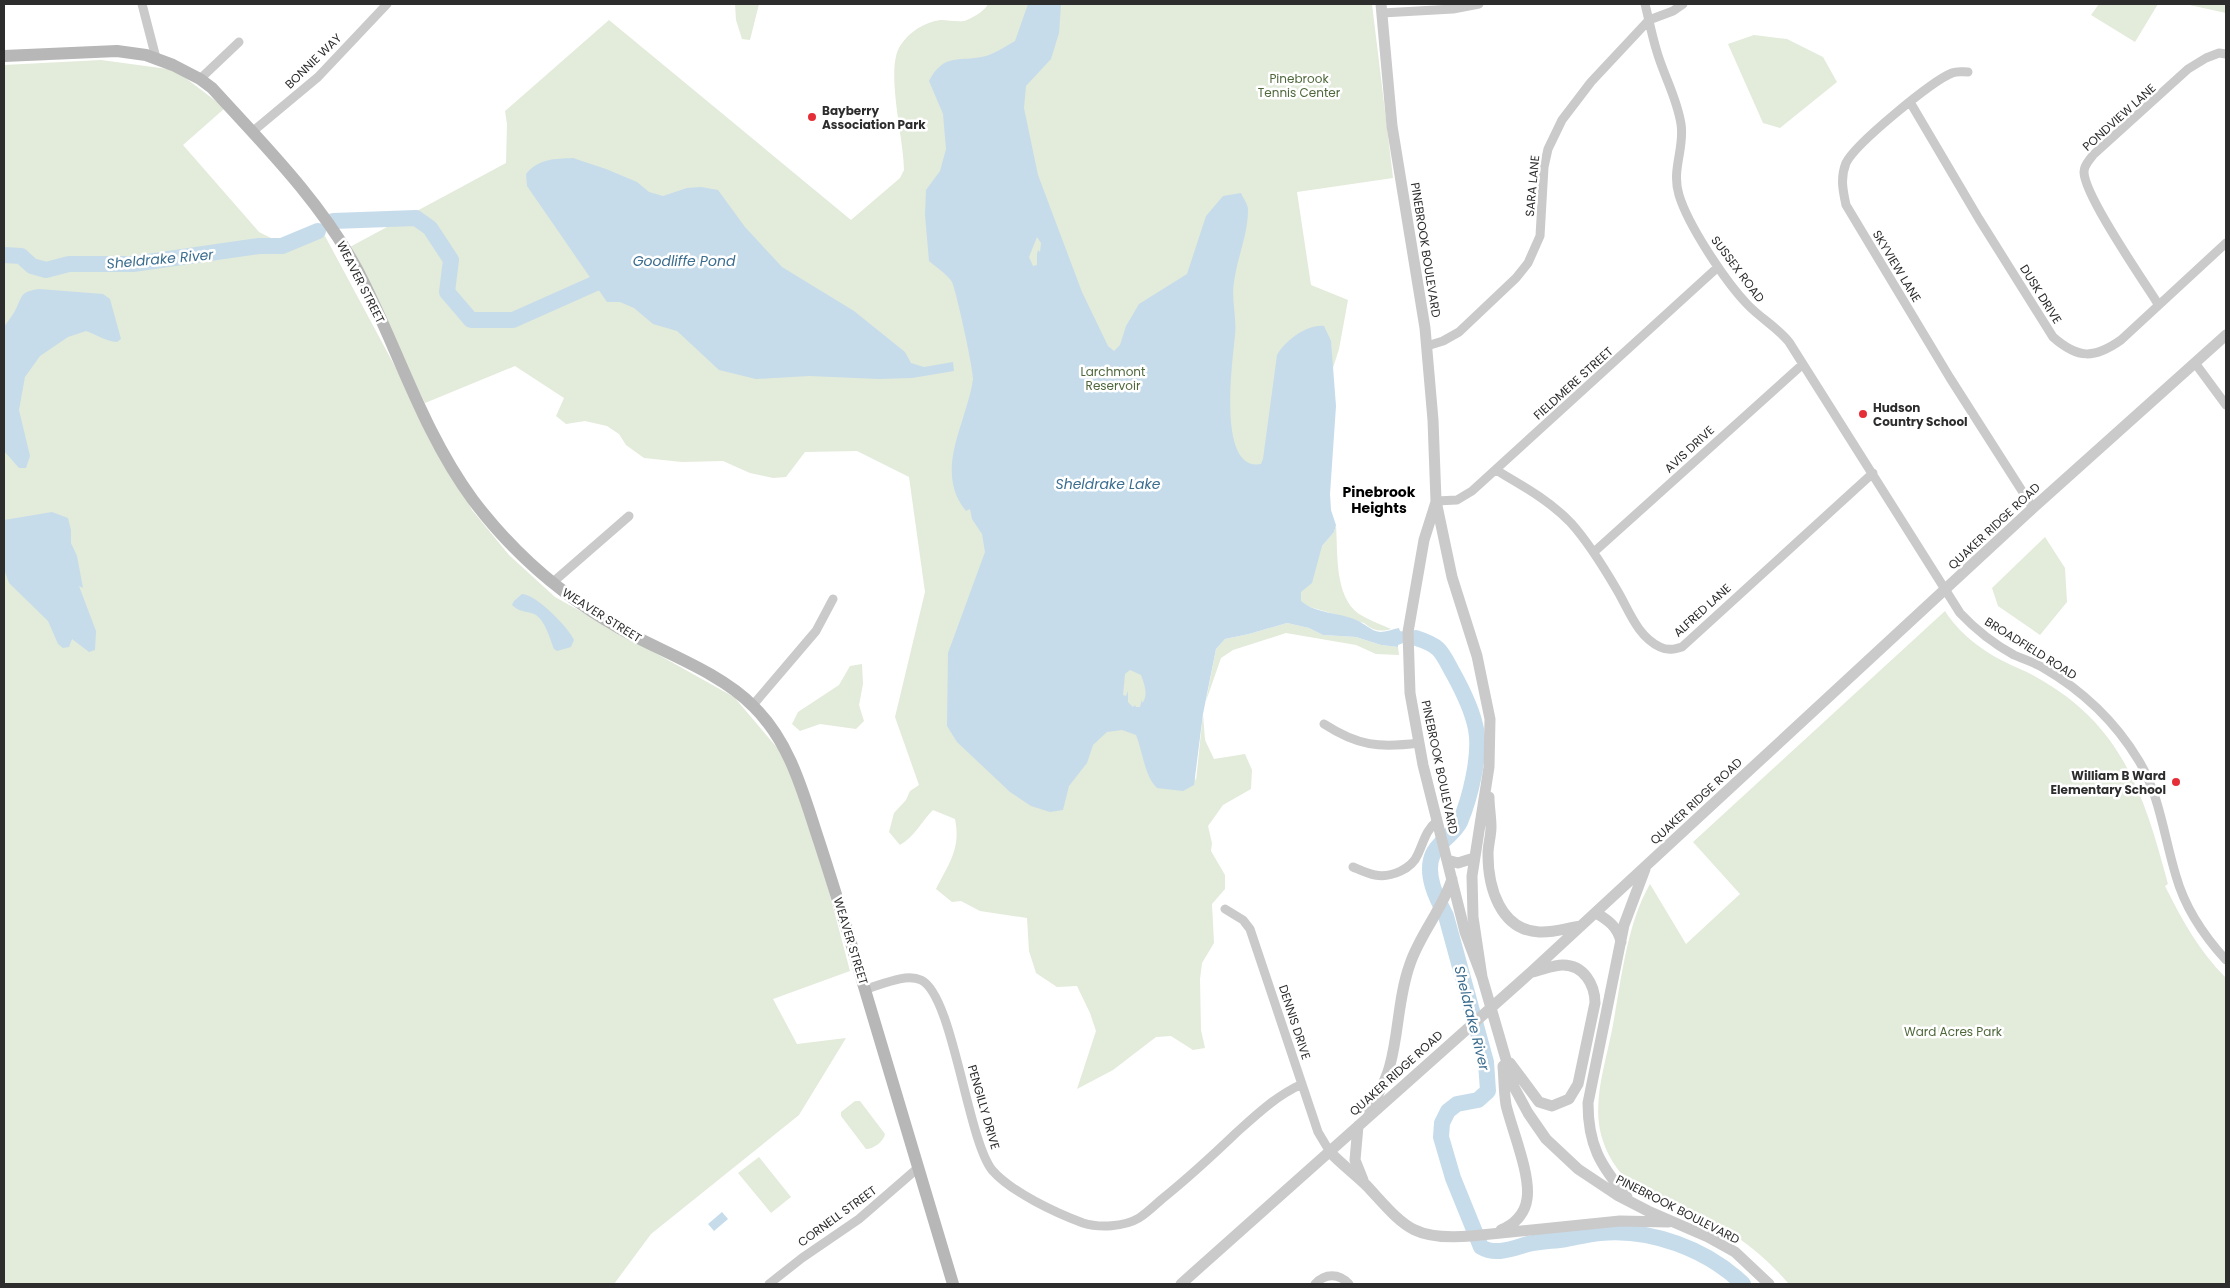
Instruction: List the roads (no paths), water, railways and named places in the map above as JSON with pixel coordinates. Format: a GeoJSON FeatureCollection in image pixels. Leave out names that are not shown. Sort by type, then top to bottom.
{"type":"FeatureCollection","features":[{"type":"Feature","properties":{"kind":"main road","name":"WEAVER STREET"},"geometry":{"type":"LineString","coordinates":[[4,56],[117,51],[146,55],[200,79],[212,88],[314,201],[339,238],[359,274],[420,408],[456,474],[495,528],[518,553],[552,583],[584,607],[621,629],[729,685],[753,705],[780,740],[798,778],[866,989],[953,1284]]}},
{"type":"Feature","properties":{"kind":"street"},"geometry":{"type":"LineString","coordinates":[[142,4],[156,58]]}},
{"type":"Feature","properties":{"kind":"street"},"geometry":{"type":"LineString","coordinates":[[1381,8],[1453,9],[1479,4]]}},
{"type":"Feature","properties":{"kind":"street","name":"SUSSEX ROAD"},"geometry":{"type":"LineString","coordinates":[[1645,4],[1657,52],[1674,97],[1681,123],[1682,139],[1676,168],[1679,195],[1698,236],[1745,303],[1761,318],[1779,330],[1803,364],[1946,590]]}},
{"type":"Feature","properties":{"kind":"street","name":"SARA LANE"},"geometry":{"type":"LineString","coordinates":[[1427,346],[1443,341],[1459,332],[1516,278],[1528,263],[1540,236],[1544,167],[1548,148],[1562,120],[1592,82],[1649,20],[1672,11],[1683,4]]}},
{"type":"Feature","properties":{"kind":"street","name":"BONNIE WAY"},"geometry":{"type":"LineString","coordinates":[[252,132],[318,77],[382,6]]}},
{"type":"Feature","properties":{"kind":"street","name":"PINEBROOK BOULEVARD"},"geometry":{"type":"LineString","coordinates":[[1381,8],[1396,156],[1422,302],[1427,346],[1433,420],[1436,500],[1452,577],[1478,656],[1489,706],[1491,742],[1487,780],[1474,858],[1472,902],[1482,977]]}},
{"type":"Feature","properties":{"kind":"street"},"geometry":{"type":"LineString","coordinates":[[200,79],[239,42]]}},
{"type":"Feature","properties":{"kind":"street","name":"PONDVIEW LANE"},"geometry":{"type":"LineString","coordinates":[[2158,304],[2094,200],[2085,180],[2084,170],[2093,156],[2188,69],[2206,58],[2219,53],[2226,54]]}},
{"type":"Feature","properties":{"kind":"street","name":"SKYVIEW LANE"},"geometry":{"type":"LineString","coordinates":[[1968,72],[1951,74],[1910,102],[1870,135],[1854,150],[1847,162],[1842,180],[1846,205],[1950,378],[2033,508]]}},
{"type":"Feature","properties":{"kind":"street","name":"DUSK DRIVE"},"geometry":{"type":"LineString","coordinates":[[1910,102],[1995,244],[2053,336],[2064,347],[2083,355],[2106,351],[2121,340],[2226,243]]}},
{"type":"Feature","properties":{"kind":"street","name":"FIELDMERE STREET"},"geometry":{"type":"LineString","coordinates":[[1436,500],[1452,501],[1463,498],[1718,267]]}},
{"type":"Feature","properties":{"kind":"street","name":"QUAKER RIDGE ROAD"},"geometry":{"type":"LineString","coordinates":[[1181,1284],[1530,973],[2033,508],[2226,334]]}},
{"type":"Feature","properties":{"kind":"street"},"geometry":{"type":"LineString","coordinates":[[2195,363],[2226,405]]}},
{"type":"Feature","properties":{"kind":"street","name":"AVIS DRIVE"},"geometry":{"type":"LineString","coordinates":[[1594,552],[1803,364]]}},
{"type":"Feature","properties":{"kind":"street","name":"ALFRED LANE"},"geometry":{"type":"LineString","coordinates":[[1496,470],[1534,492],[1553,506],[1587,541],[1618,591],[1633,620],[1659,647],[1674,650],[1682,646],[1873,473]]}},
{"type":"Feature","properties":{"kind":"street","name":"PINEBROOK BOULEVARD"},"geometry":{"type":"LineString","coordinates":[[1436,500],[1424,540],[1408,632],[1410,693],[1419,743],[1465,932],[1482,977],[1502,1051],[1520,1099],[1546,1139],[1566,1160],[1584,1174],[1631,1202],[1708,1237],[1735,1252],[1769,1284]]}},
{"type":"Feature","properties":{"kind":"street"},"geometry":{"type":"LineString","coordinates":[[552,583],[629,516]]}},
{"type":"Feature","properties":{"kind":"street","name":"BROADFIELD ROAD"},"geometry":{"type":"LineString","coordinates":[[1946,590],[1960,613],[1978,632],[2014,654],[2041,667],[2088,699],[2108,718],[2139,762],[2156,800],[2182,894],[2197,923],[2226,960]]}},
{"type":"Feature","properties":{"kind":"street"},"geometry":{"type":"LineString","coordinates":[[753,705],[816,630],[833,599]]}},
{"type":"Feature","properties":{"kind":"street"},"geometry":{"type":"LineString","coordinates":[[1324,724],[1341,735],[1369,744],[1386,746],[1419,743]]}},
{"type":"Feature","properties":{"kind":"street"},"geometry":{"type":"LineString","coordinates":[[1487,780],[1491,829],[1489,865],[1494,892],[1503,913],[1514,924],[1530,931],[1548,932],[1581,926]]}},
{"type":"Feature","properties":{"kind":"street"},"geometry":{"type":"LineString","coordinates":[[1353,867],[1376,875],[1394,873],[1403,869],[1415,860],[1428,830],[1437,820]]}},
{"type":"Feature","properties":{"kind":"street"},"geometry":{"type":"LineString","coordinates":[[1446,855],[1458,863],[1474,858]]}},
{"type":"Feature","properties":{"kind":"street"},"geometry":{"type":"LineString","coordinates":[[1631,1202],[1600,1162],[1591,1139],[1588,1115],[1589,1091],[1628,912],[1646,866]]}},
{"type":"Feature","properties":{"kind":"street"},"geometry":{"type":"LineString","coordinates":[[1365,1184],[1355,1160],[1361,1123],[1390,1067],[1406,974],[1415,951],[1446,897],[1452,879]]}},
{"type":"Feature","properties":{"kind":"street","name":"DENNIS DRIVE"},"geometry":{"type":"LineString","coordinates":[[1225,909],[1243,920],[1250,929],[1318,1132],[1330,1152]]}},
{"type":"Feature","properties":{"kind":"street"},"geometry":{"type":"LineString","coordinates":[[1596,912],[1612,924],[1621,942]]}},
{"type":"Feature","properties":{"kind":"street"},"geometry":{"type":"LineString","coordinates":[[1502,1051],[1539,1102],[1545,1105],[1559,1105],[1569,1099],[1576,1090],[1595,1003],[1594,989],[1582,972],[1570,966],[1557,966],[1530,973]]}},
{"type":"Feature","properties":{"kind":"street","name":"PENGILLY DRIVE"},"geometry":{"type":"LineString","coordinates":[[866,989],[908,978],[921,980],[926,984],[941,1010],[964,1082],[982,1152],[988,1164],[1004,1181],[1032,1199],[1085,1223],[1113,1226],[1138,1219],[1178,1186],[1272,1100],[1302,1084]]}},
{"type":"Feature","properties":{"kind":"street"},"geometry":{"type":"LineString","coordinates":[[1492,1234],[1508,1227],[1518,1219],[1525,1208],[1528,1196],[1526,1178],[1506,1104],[1502,1051]]}},
{"type":"Feature","properties":{"kind":"street"},"geometry":{"type":"LineString","coordinates":[[1330,1152],[1365,1184],[1397,1219],[1411,1229],[1438,1237],[1471,1236],[1620,1221],[1674,1222]]}},
{"type":"Feature","properties":{"kind":"street","name":"CORNELL STREET"},"geometry":{"type":"LineString","coordinates":[[769,1284],[802,1258],[859,1219],[919,1167]]}},
{"type":"Feature","properties":{"kind":"street"},"geometry":{"type":"LineString","coordinates":[[1315,1284],[1320,1278],[1335,1275],[1344,1278],[1350,1284]]}},
{"type":"Feature","properties":{"kind":"water","name":"Sheldrake Lake"},"geometry":{"type":"Polygon","coordinates":[[[1028,4],[1061,4],[1059,33],[1051,59],[1026,86],[1024,108],[1038,175],[1082,292],[1108,346],[1114,351],[1120,345],[1126,326],[1139,304],[1187,274],[1206,216],[1223,196],[1241,193],[1248,208],[1248,219],[1233,288],[1235,329],[1230,388],[1232,433],[1238,451],[1247,462],[1261,464],[1277,355],[1285,344],[1297,334],[1317,326],[1324,326],[1331,341],[1336,406],[1330,494],[1331,510],[1336,525],[1334,532],[1322,546],[1312,583],[1301,592],[1301,601],[1321,611],[1356,620],[1377,631],[1382,632],[1399,628],[1400,631],[1414,634],[1416,638],[1398,645],[1398,647],[1381,645],[1356,637],[1323,635],[1309,628],[1287,623],[1225,639],[1216,649],[1203,714],[1194,785],[1183,791],[1157,788],[1146,770],[1136,735],[1122,730],[1107,732],[1093,745],[1087,763],[1069,786],[1063,810],[1050,812],[1031,806],[1010,792],[957,742],[947,726],[948,653],[985,552],[982,534],[972,519],[970,509],[966,511],[957,496],[952,480],[955,446],[970,396],[973,379],[971,362],[952,282],[929,261],[925,215],[926,190],[940,171],[946,149],[943,114],[929,81],[941,65],[947,62],[986,56],[1015,41],[1028,4]],[[1037,237],[1029,257],[1033,266],[1037,265],[1038,250],[1040,252],[1041,243],[1037,237]],[[1130,670],[1125,674],[1123,695],[1126,696],[1128,691],[1128,702],[1133,707],[1135,705],[1140,707],[1146,693],[1141,675],[1130,670]]]}},
{"type":"Feature","properties":{"kind":"water","name":"Goodliffe Pond"},"geometry":{"type":"Polygon","coordinates":[[[573,158],[637,182],[649,192],[663,196],[687,188],[701,187],[718,190],[745,227],[782,267],[854,311],[905,352],[911,363],[924,367],[953,362],[954,371],[912,378],[879,379],[809,376],[756,379],[719,370],[677,331],[653,324],[634,308],[620,302],[607,302],[527,186],[526,174],[536,165],[548,160],[573,158]]]}},
{"type":"Feature","properties":{"kind":"water"},"geometry":{"type":"Polygon","coordinates":[[[39,289],[103,294],[110,299],[121,339],[117,342],[86,331],[68,337],[40,356],[25,377],[19,410],[30,456],[26,468],[19,468],[4,451],[4,327],[15,311],[23,294],[39,289]]]}},
{"type":"Feature","properties":{"kind":"water"},"geometry":{"type":"Polygon","coordinates":[[[52,512],[68,518],[71,530],[71,543],[77,556],[83,588],[79,586],[96,631],[95,650],[89,652],[72,639],[69,647],[63,648],[58,644],[48,621],[9,583],[4,569],[4,520],[52,512]]]}},
{"type":"Feature","properties":{"kind":"water"},"geometry":{"type":"Polygon","coordinates":[[[522,594],[528,595],[543,605],[559,620],[574,640],[571,647],[557,651],[554,649],[541,620],[534,614],[520,610],[512,605],[522,594]]]}},
{"type":"Feature","properties":{"kind":"water"},"geometry":{"type":"Polygon","coordinates":[[[722,1212],[728,1219],[714,1231],[708,1224],[722,1212]]]}},
{"type":"Feature","properties":{"kind":"waterway","name":"Sheldrake River"},"geometry":{"type":"LineString","coordinates":[[333,221],[416,218],[430,228],[451,260],[447,292],[471,320],[513,320],[596,283]]}},
{"type":"Feature","properties":{"kind":"waterway","name":"Sheldrake River"},"geometry":{"type":"LineString","coordinates":[[4,255],[21,256],[32,266],[46,270],[69,264],[133,264],[259,246],[282,246],[318,231]]}},
{"type":"Feature","properties":{"kind":"waterway","name":"Sheldrake River"},"geometry":{"type":"LineString","coordinates":[[1416,638],[1436,647],[1446,659],[1470,707],[1476,729],[1476,764],[1464,812],[1454,831],[1435,850],[1430,870],[1433,886],[1446,916],[1486,1062],[1488,1091],[1478,1100],[1457,1104],[1448,1111],[1442,1123],[1441,1137],[1453,1178],[1481,1247],[1487,1250],[1499,1251],[1533,1243],[1596,1233],[1619,1232],[1638,1234],[1658,1238],[1695,1251],[1729,1272],[1743,1284]]}},
{"type":"Feature","properties":{"kind":"place","name":"Bayberry Association Park"},"geometry":{"type":"Point","coordinates":[812,117]}},
{"type":"Feature","properties":{"kind":"place","name":"Hudson Country School"},"geometry":{"type":"Point","coordinates":[1863,414]}},
{"type":"Feature","properties":{"kind":"place","name":"William B Ward Elementary School"},"geometry":{"type":"Point","coordinates":[2176,782]}},
{"type":"Feature","properties":{"kind":"district","name":"Pinebrook Heights"},"geometry":{"type":"Point","coordinates":[1379,500]}},
{"type":"Feature","properties":{"kind":"park label","name":"Pinebrook Tennis Center"},"geometry":{"type":"Point","coordinates":[1299,85]}},
{"type":"Feature","properties":{"kind":"park label","name":"Larchmont Reservoir"},"geometry":{"type":"Point","coordinates":[1113,378]}},
{"type":"Feature","properties":{"kind":"park label","name":"Ward Acres Park"},"geometry":{"type":"Point","coordinates":[1953,1031]}}]}
